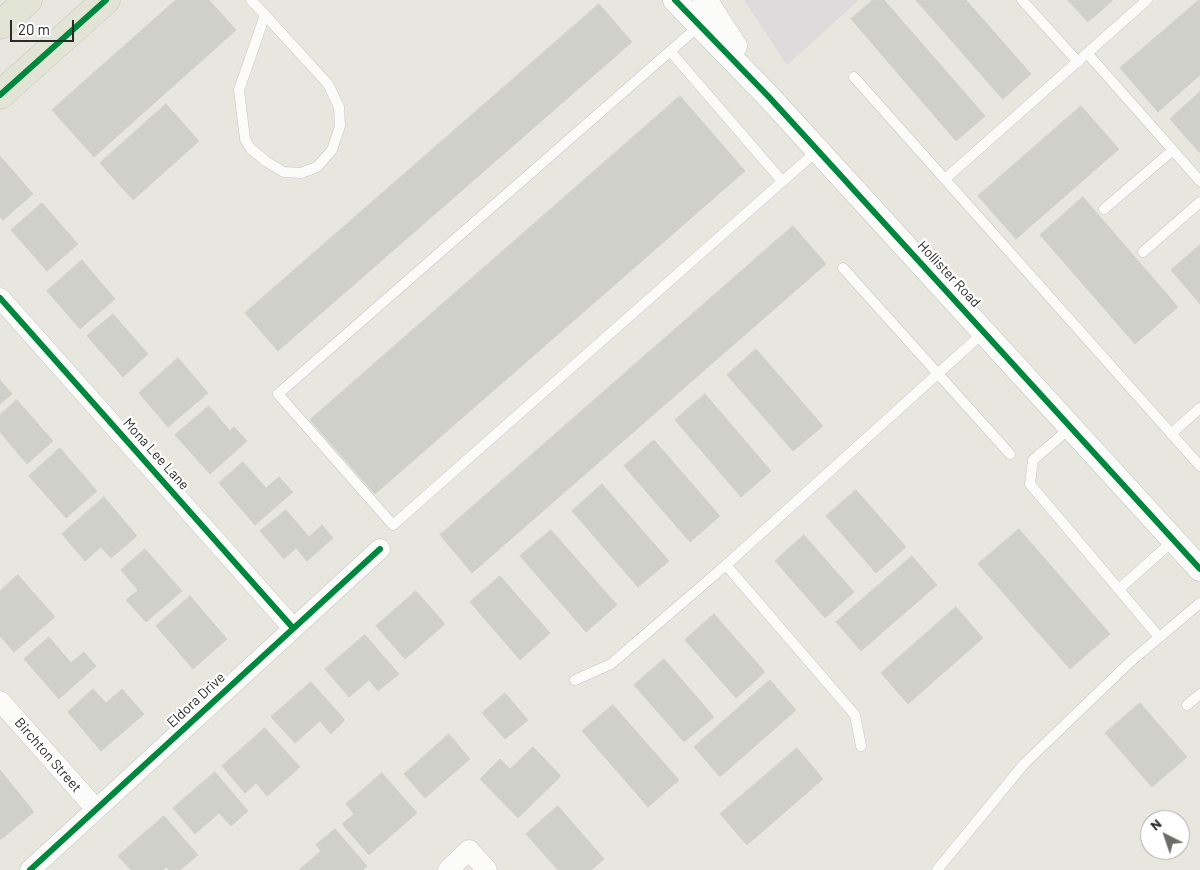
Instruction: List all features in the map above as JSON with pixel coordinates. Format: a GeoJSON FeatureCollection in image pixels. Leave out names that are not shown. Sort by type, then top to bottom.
{"type":"FeatureCollection","features":[{"type":"Feature","properties":{"kind":"main road"},"geometry":{"type":"LineString","coordinates":[[0,25],[28,0]]}},
{"type":"Feature","properties":{"kind":"main road"},"geometry":{"type":"LineString","coordinates":[[0,95],[106,0]]}},
{"type":"Feature","properties":{"kind":"street","name":"Hollister Road"},"geometry":{"type":"LineString","coordinates":[[675,0],[818,150],[1200,569]]}},
{"type":"Feature","properties":{"kind":"street","name":"Hollister Road"},"geometry":{"type":"LineString","coordinates":[[704,0],[769,97]]}},
{"type":"Feature","properties":{"kind":"street","name":"Mona Lee Lane"},"geometry":{"type":"LineString","coordinates":[[0,298],[293,628]]}},
{"type":"Feature","properties":{"kind":"street","name":"Eldora Drive"},"geometry":{"type":"LineString","coordinates":[[30,870],[380,549]]}},
{"type":"Feature","properties":{"kind":"street","name":"Birchton Street"},"geometry":{"type":"LineString","coordinates":[[0,701],[96,809]]}},
{"type":"Feature","properties":{"kind":"street"},"geometry":{"type":"LineString","coordinates":[[448,870],[470,850],[487,870]]}},
{"type":"Feature","properties":{"kind":"lane"},"geometry":{"type":"LineString","coordinates":[[250,0],[266,15],[328,84],[339,107],[340,126],[332,150],[317,167],[301,174],[284,172],[267,162],[251,150],[245,140],[239,90],[266,15]]}},
{"type":"Feature","properties":{"kind":"lane"},"geometry":{"type":"LineString","coordinates":[[1022,0],[1078,62]]}},
{"type":"Feature","properties":{"kind":"lane"},"geometry":{"type":"LineString","coordinates":[[945,179],[1147,0]]}},
{"type":"Feature","properties":{"kind":"lane"},"geometry":{"type":"LineString","coordinates":[[700,25],[278,394],[393,525],[818,150]]}},
{"type":"Feature","properties":{"kind":"lane"},"geometry":{"type":"LineString","coordinates":[[670,51],[782,181]]}},
{"type":"Feature","properties":{"kind":"lane"},"geometry":{"type":"LineString","coordinates":[[1087,53],[1200,181]]}},
{"type":"Feature","properties":{"kind":"lane"},"geometry":{"type":"LineString","coordinates":[[854,77],[1200,466]]}},
{"type":"Feature","properties":{"kind":"lane"},"geometry":{"type":"LineString","coordinates":[[1104,209],[1173,150]]}},
{"type":"Feature","properties":{"kind":"lane"},"geometry":{"type":"LineString","coordinates":[[1143,252],[1200,202]]}},
{"type":"Feature","properties":{"kind":"lane"},"geometry":{"type":"LineString","coordinates":[[843,268],[1010,454]]}},
{"type":"Feature","properties":{"kind":"lane"},"geometry":{"type":"LineString","coordinates":[[575,680],[611,664],[726,565],[985,332]]}},
{"type":"Feature","properties":{"kind":"lane"},"geometry":{"type":"LineString","coordinates":[[1171,434],[1200,408]]}},
{"type":"Feature","properties":{"kind":"lane"},"geometry":{"type":"LineString","coordinates":[[1071,427],[1033,460],[1030,484],[1159,638]]}},
{"type":"Feature","properties":{"kind":"lane"},"geometry":{"type":"LineString","coordinates":[[1119,589],[1174,540]]}},
{"type":"Feature","properties":{"kind":"lane"},"geometry":{"type":"LineString","coordinates":[[726,565],[855,715],[861,746]]}},
{"type":"Feature","properties":{"kind":"lane"},"geometry":{"type":"LineString","coordinates":[[937,870],[1024,764],[1130,662],[1200,602]]}},
{"type":"Feature","properties":{"kind":"lane"},"geometry":{"type":"LineString","coordinates":[[1187,705],[1200,694]]}},
{"type":"Feature","properties":{"kind":"shaded area"},"geometry":{"type":"Polygon","coordinates":[[[744,0],[859,0],[787,65],[744,0]]]}},
{"type":"Feature","properties":{"kind":"building"},"geometry":{"type":"Polygon","coordinates":[[[176,0],[209,0],[236,30],[94,157],[52,110],[176,0]]]}},
{"type":"Feature","properties":{"kind":"building"},"geometry":{"type":"Polygon","coordinates":[[[873,0],[884,0],[985,116],[956,141],[851,19],[873,0]]]}},
{"type":"Feature","properties":{"kind":"building"},"geometry":{"type":"Polygon","coordinates":[[[916,0],[966,0],[1031,74],[1003,99],[916,0]]]}},
{"type":"Feature","properties":{"kind":"building"},"geometry":{"type":"Polygon","coordinates":[[[1068,0],[1113,0],[1088,22],[1068,0]]]}},
{"type":"Feature","properties":{"kind":"building"},"geometry":{"type":"Polygon","coordinates":[[[1199,0],[1200,75],[1158,112],[1120,68],[1199,0]]]}},
{"type":"Feature","properties":{"kind":"building"},"geometry":{"type":"Polygon","coordinates":[[[599,4],[632,42],[278,351],[245,313],[599,4]]]}},
{"type":"Feature","properties":{"kind":"building"},"geometry":{"type":"Polygon","coordinates":[[[1200,92],[1200,153],[1170,119],[1200,92]]]}},
{"type":"Feature","properties":{"kind":"building"},"geometry":{"type":"Polygon","coordinates":[[[680,96],[745,171],[375,494],[310,420],[680,96]]]}},
{"type":"Feature","properties":{"kind":"building"},"geometry":{"type":"Polygon","coordinates":[[[166,104],[199,141],[133,200],[100,163],[166,104]]]}},
{"type":"Feature","properties":{"kind":"building"},"geometry":{"type":"Polygon","coordinates":[[[1081,106],[1119,149],[1016,239],[978,196],[1081,106]]]}},
{"type":"Feature","properties":{"kind":"building"},"geometry":{"type":"Polygon","coordinates":[[[0,156],[33,194],[3,220],[0,217],[0,156]]]}},
{"type":"Feature","properties":{"kind":"building"},"geometry":{"type":"Polygon","coordinates":[[[1083,197],[1178,307],[1135,344],[1040,235],[1083,197]]]}},
{"type":"Feature","properties":{"kind":"building"},"geometry":{"type":"Polygon","coordinates":[[[42,203],[78,244],[47,271],[11,230],[42,203]]]}},
{"type":"Feature","properties":{"kind":"building"},"geometry":{"type":"Polygon","coordinates":[[[793,226],[826,264],[472,573],[440,535],[793,226]]]}},
{"type":"Feature","properties":{"kind":"building"},"geometry":{"type":"Polygon","coordinates":[[[1200,245],[1200,304],[1171,270],[1200,245]]]}},
{"type":"Feature","properties":{"kind":"building"},"geometry":{"type":"Polygon","coordinates":[[[82,260],[115,299],[80,329],[47,291],[82,260]]]}},
{"type":"Feature","properties":{"kind":"building"},"geometry":{"type":"Polygon","coordinates":[[[113,314],[148,354],[123,377],[87,336],[113,314]]]}},
{"type":"Feature","properties":{"kind":"building"},"geometry":{"type":"Polygon","coordinates":[[[756,349],[823,426],[793,451],[727,375],[756,349]]]}},
{"type":"Feature","properties":{"kind":"building"},"geometry":{"type":"Polygon","coordinates":[[[178,358],[208,393],[168,427],[139,393],[178,358]]]}},
{"type":"Feature","properties":{"kind":"building"},"geometry":{"type":"Polygon","coordinates":[[[0,380],[12,394],[0,404],[0,380]]]}},
{"type":"Feature","properties":{"kind":"building"},"geometry":{"type":"Polygon","coordinates":[[[705,394],[771,471],[741,497],[675,420],[705,394]]]}},
{"type":"Feature","properties":{"kind":"building"},"geometry":{"type":"Polygon","coordinates":[[[17,400],[53,441],[27,464],[0,432],[0,415],[17,400]]]}},
{"type":"Feature","properties":{"kind":"building"},"geometry":{"type":"Polygon","coordinates":[[[209,406],[230,431],[234,427],[247,441],[210,474],[175,435],[209,406]]]}},
{"type":"Feature","properties":{"kind":"building"},"geometry":{"type":"Polygon","coordinates":[[[654,440],[720,516],[690,542],[624,466],[654,440]]]}},
{"type":"Feature","properties":{"kind":"building"},"geometry":{"type":"Polygon","coordinates":[[[60,448],[97,491],[66,518],[29,476],[60,448]]]}},
{"type":"Feature","properties":{"kind":"building"},"geometry":{"type":"Polygon","coordinates":[[[243,462],[266,488],[279,477],[293,492],[255,525],[219,483],[243,462]]]}},
{"type":"Feature","properties":{"kind":"building"},"geometry":{"type":"Polygon","coordinates":[[[602,484],[669,561],[638,587],[572,511],[602,484]]]}},
{"type":"Feature","properties":{"kind":"building"},"geometry":{"type":"Polygon","coordinates":[[[856,490],[906,547],[876,573],[826,516],[856,490]]]}},
{"type":"Feature","properties":{"kind":"building"},"geometry":{"type":"Polygon","coordinates":[[[104,497],[137,536],[111,558],[101,547],[85,561],[62,534],[104,497]]]}},
{"type":"Feature","properties":{"kind":"building"},"geometry":{"type":"Polygon","coordinates":[[[286,510],[309,537],[322,525],[333,538],[307,561],[296,548],[284,559],[260,531],[286,510]]]}},
{"type":"Feature","properties":{"kind":"building"},"geometry":{"type":"Polygon","coordinates":[[[1019,529],[1110,634],[1070,669],[978,564],[1019,529]]]}},
{"type":"Feature","properties":{"kind":"building"},"geometry":{"type":"Polygon","coordinates":[[[551,530],[617,605],[586,632],[520,556],[551,530]]]}},
{"type":"Feature","properties":{"kind":"building"},"geometry":{"type":"Polygon","coordinates":[[[804,535],[854,592],[825,618],[775,561],[804,535]]]}},
{"type":"Feature","properties":{"kind":"building"},"geometry":{"type":"Polygon","coordinates":[[[145,549],[182,591],[146,622],[126,600],[138,590],[121,570],[145,549]]]}},
{"type":"Feature","properties":{"kind":"building"},"geometry":{"type":"Polygon","coordinates":[[[912,556],[937,585],[861,651],[836,622],[912,556]]]}},
{"type":"Feature","properties":{"kind":"building"},"geometry":{"type":"Polygon","coordinates":[[[18,575],[55,617],[14,652],[0,636],[0,591],[18,575]]]}},
{"type":"Feature","properties":{"kind":"building"},"geometry":{"type":"Polygon","coordinates":[[[500,576],[550,633],[520,660],[470,602],[500,576]]]}},
{"type":"Feature","properties":{"kind":"building"},"geometry":{"type":"Polygon","coordinates":[[[416,591],[445,624],[405,659],[376,626],[416,591]]]}},
{"type":"Feature","properties":{"kind":"building"},"geometry":{"type":"Polygon","coordinates":[[[190,596],[227,639],[193,669],[156,626],[190,596]]]}},
{"type":"Feature","properties":{"kind":"building"},"geometry":{"type":"Polygon","coordinates":[[[956,607],[983,638],[908,704],[881,673],[956,607]]]}},
{"type":"Feature","properties":{"kind":"building"},"geometry":{"type":"Polygon","coordinates":[[[714,614],[765,672],[736,698],[685,640],[714,614]]]}},
{"type":"Feature","properties":{"kind":"building"},"geometry":{"type":"Polygon","coordinates":[[[365,635],[399,674],[378,691],[369,680],[349,697],[325,669],[365,635]]]}},
{"type":"Feature","properties":{"kind":"building"},"geometry":{"type":"Polygon","coordinates":[[[49,637],[71,663],[84,652],[96,666],[59,699],[24,659],[49,637]]]}},
{"type":"Feature","properties":{"kind":"building"},"geometry":{"type":"Polygon","coordinates":[[[664,659],[714,717],[684,742],[634,685],[664,659]]]}},
{"type":"Feature","properties":{"kind":"building"},"geometry":{"type":"Polygon","coordinates":[[[770,680],[796,710],[720,777],[694,747],[770,680]]]}},
{"type":"Feature","properties":{"kind":"building"},"geometry":{"type":"Polygon","coordinates":[[[311,682],[345,720],[331,734],[320,721],[295,743],[271,717],[311,682]]]}},
{"type":"Feature","properties":{"kind":"building"},"geometry":{"type":"Polygon","coordinates":[[[93,689],[106,703],[122,689],[144,714],[101,751],[68,712],[93,689]]]}},
{"type":"Feature","properties":{"kind":"building"},"geometry":{"type":"Polygon","coordinates":[[[505,693],[528,720],[505,739],[482,713],[505,693]]]}},
{"type":"Feature","properties":{"kind":"building"},"geometry":{"type":"Polygon","coordinates":[[[1140,703],[1187,757],[1152,787],[1105,733],[1140,703]]]}},
{"type":"Feature","properties":{"kind":"building"},"geometry":{"type":"Polygon","coordinates":[[[613,705],[679,780],[648,807],[582,731],[613,705]]]}},
{"type":"Feature","properties":{"kind":"building"},"geometry":{"type":"Polygon","coordinates":[[[265,728],[300,767],[267,796],[256,783],[245,793],[222,766],[265,728]]]}},
{"type":"Feature","properties":{"kind":"building"},"geometry":{"type":"Polygon","coordinates":[[[449,734],[470,759],[425,798],[404,774],[449,734]]]}},
{"type":"Feature","properties":{"kind":"building"},"geometry":{"type":"Polygon","coordinates":[[[533,747],[561,776],[518,818],[480,779],[500,759],[510,769],[533,747]]]}},
{"type":"Feature","properties":{"kind":"building"},"geometry":{"type":"Polygon","coordinates":[[[797,748],[823,779],[747,845],[720,814],[797,748]]]}},
{"type":"Feature","properties":{"kind":"building"},"geometry":{"type":"Polygon","coordinates":[[[0,770],[34,812],[0,840],[0,770]]]}},
{"type":"Feature","properties":{"kind":"building"},"geometry":{"type":"Polygon","coordinates":[[[215,772],[248,811],[231,826],[219,813],[195,834],[173,808],[215,772]]]}},
{"type":"Feature","properties":{"kind":"building"},"geometry":{"type":"Polygon","coordinates":[[[382,773],[417,813],[369,855],[342,824],[354,814],[346,804],[382,773]]]}},
{"type":"Feature","properties":{"kind":"building"},"geometry":{"type":"Polygon","coordinates":[[[558,806],[604,859],[591,870],[558,870],[526,834],[558,806]]]}},
{"type":"Feature","properties":{"kind":"building"},"geometry":{"type":"Polygon","coordinates":[[[164,816],[198,855],[180,870],[169,870],[166,867],[163,870],[131,870],[118,856],[164,816]]]}},
{"type":"Feature","properties":{"kind":"building"},"geometry":{"type":"Polygon","coordinates":[[[335,829],[367,866],[363,870],[299,870],[321,851],[316,845],[335,829]]]}},
{"type":"Feature","properties":{"kind":"cycle path"},"geometry":{"type":"LineString","coordinates":[[0,95],[106,0]]}},
{"type":"Feature","properties":{"kind":"cycle path"},"geometry":{"type":"LineString","coordinates":[[675,0],[769,97],[1200,569]]}},
{"type":"Feature","properties":{"kind":"cycle path"},"geometry":{"type":"LineString","coordinates":[[0,298],[293,628]]}},
{"type":"Feature","properties":{"kind":"cycle path"},"geometry":{"type":"LineString","coordinates":[[30,870],[380,549]]}}]}
